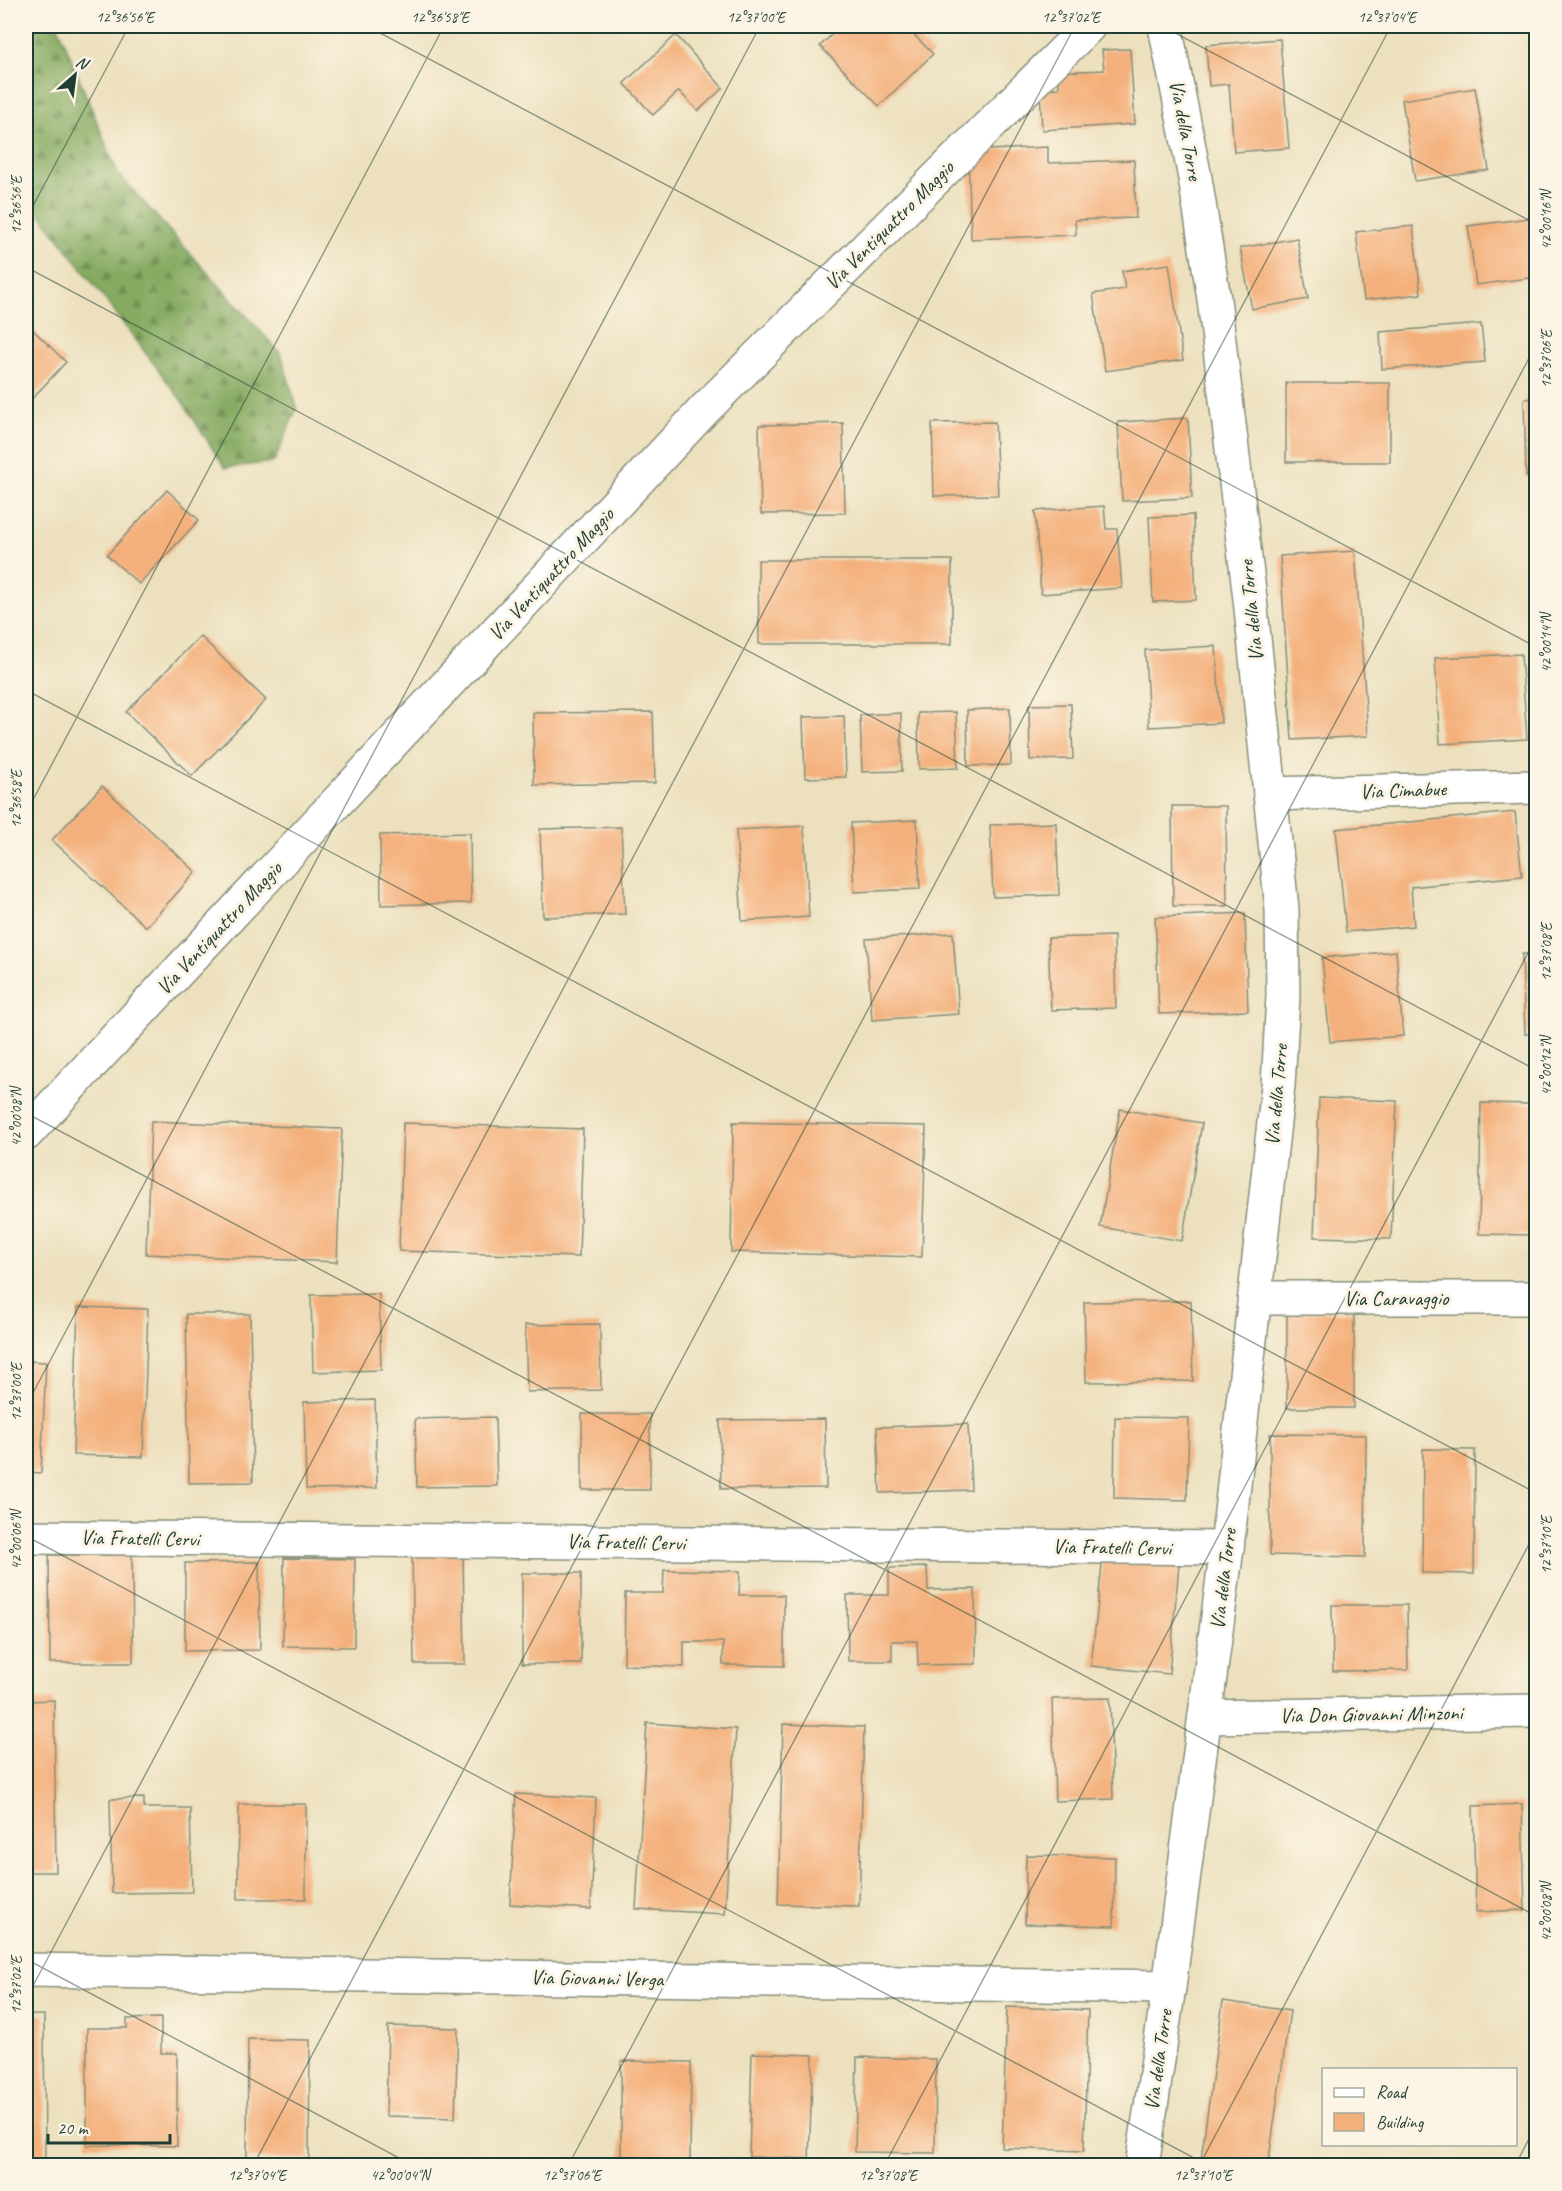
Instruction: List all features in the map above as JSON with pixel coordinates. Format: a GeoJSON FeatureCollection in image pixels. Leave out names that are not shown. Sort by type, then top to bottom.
{"type":"FeatureCollection","features":[{"type":"Feature","properties":{"kind":"street","name":"Via Ventiquattro Maggio"},"geometry":{"type":"LineString","coordinates":[[26,1134],[704,410],[1089,26]]}},
{"type":"Feature","properties":{"kind":"street","name":"Via della Torre"},"geometry":{"type":"LineString","coordinates":[[1142,2166],[1169,1987],[1227,1548],[1278,1086],[1283,996],[1282,909],[1250,599],[1214,299],[1195,178],[1165,26]]}},
{"type":"Feature","properties":{"kind":"street","name":"Via Cimabue"},"geometry":{"type":"LineString","coordinates":[[1270,794],[1536,787]]}},
{"type":"Feature","properties":{"kind":"street","name":"Via Caravaggio"},"geometry":{"type":"LineString","coordinates":[[1255,1298],[1536,1298]]}},
{"type":"Feature","properties":{"kind":"street","name":"Via Fratelli Cervi"},"geometry":{"type":"LineString","coordinates":[[26,1537],[1227,1548]]}},
{"type":"Feature","properties":{"kind":"street","name":"Via Don Giovanni Minzoni"},"geometry":{"type":"LineString","coordinates":[[1204,1717],[1536,1712]]}},
{"type":"Feature","properties":{"kind":"street","name":"Via Giovanni Verga"},"geometry":{"type":"LineString","coordinates":[[26,1970],[1169,1987]]}},
{"type":"Feature","properties":{"kind":"green space"},"geometry":{"type":"Polygon","coordinates":[[[26,26],[58,26],[118,174],[281,354],[297,408],[274,462],[225,468],[182,401],[39,212],[26,207],[26,26]]]}},
{"type":"Feature","properties":{"kind":"building"},"geometry":{"type":"Polygon","coordinates":[[[841,26],[905,26],[933,54],[879,106],[820,46],[841,26]]]}},
{"type":"Feature","properties":{"kind":"building"},"geometry":{"type":"Polygon","coordinates":[[[676,35],[723,88],[698,111],[679,91],[653,115],[624,83],[676,35]]]}},
{"type":"Feature","properties":{"kind":"building"},"geometry":{"type":"Polygon","coordinates":[[[1280,39],[1289,148],[1234,152],[1229,84],[1209,86],[1206,45],[1280,39]]]}},
{"type":"Feature","properties":{"kind":"building"},"geometry":{"type":"Polygon","coordinates":[[[1130,49],[1135,124],[1042,130],[1040,89],[1059,88],[1058,72],[1104,70],[1102,50],[1130,49]]]}},
{"type":"Feature","properties":{"kind":"building"},"geometry":{"type":"Polygon","coordinates":[[[1475,88],[1489,170],[1415,181],[1402,100],[1475,88]]]}},
{"type":"Feature","properties":{"kind":"building"},"geometry":{"type":"Polygon","coordinates":[[[1048,147],[1048,163],[1134,160],[1136,218],[1075,220],[1076,235],[971,239],[968,151],[1048,147]]]}},
{"type":"Feature","properties":{"kind":"building"},"geometry":{"type":"Polygon","coordinates":[[[1529,218],[1536,277],[1476,285],[1468,226],[1529,218]]]}},
{"type":"Feature","properties":{"kind":"building"},"geometry":{"type":"Polygon","coordinates":[[[1413,226],[1421,294],[1364,300],[1356,232],[1413,226]]]}},
{"type":"Feature","properties":{"kind":"building"},"geometry":{"type":"Polygon","coordinates":[[[1297,238],[1308,299],[1252,309],[1240,248],[1297,238]]]}},
{"type":"Feature","properties":{"kind":"building"},"geometry":{"type":"Polygon","coordinates":[[[1169,264],[1183,360],[1105,371],[1093,294],[1125,289],[1122,271],[1169,264]]]}},
{"type":"Feature","properties":{"kind":"building"},"geometry":{"type":"Polygon","coordinates":[[[26,323],[66,362],[26,405],[26,323]]]}},
{"type":"Feature","properties":{"kind":"building"},"geometry":{"type":"Polygon","coordinates":[[[1481,324],[1485,362],[1382,369],[1380,332],[1481,324]]]}},
{"type":"Feature","properties":{"kind":"building"},"geometry":{"type":"Polygon","coordinates":[[[1286,383],[1390,383],[1390,462],[1286,462],[1286,383]]]}},
{"type":"Feature","properties":{"kind":"building"},"geometry":{"type":"Polygon","coordinates":[[[1536,398],[1536,477],[1526,477],[1524,399],[1536,398]]]}},
{"type":"Feature","properties":{"kind":"building"},"geometry":{"type":"Polygon","coordinates":[[[1188,418],[1192,498],[1122,501],[1118,422],[1188,418]]]}},
{"type":"Feature","properties":{"kind":"building"},"geometry":{"type":"Polygon","coordinates":[[[995,422],[998,495],[934,496],[932,423],[995,422]]]}},
{"type":"Feature","properties":{"kind":"building"},"geometry":{"type":"Polygon","coordinates":[[[843,423],[845,513],[761,514],[759,425],[843,423]]]}},
{"type":"Feature","properties":{"kind":"building"},"geometry":{"type":"Polygon","coordinates":[[[167,490],[199,520],[139,584],[107,555],[167,490]]]}},
{"type":"Feature","properties":{"kind":"building"},"geometry":{"type":"Polygon","coordinates":[[[1104,506],[1106,529],[1117,529],[1122,588],[1041,594],[1035,511],[1104,506]]]}},
{"type":"Feature","properties":{"kind":"building"},"geometry":{"type":"Polygon","coordinates":[[[1193,515],[1196,600],[1153,602],[1149,517],[1193,515]]]}},
{"type":"Feature","properties":{"kind":"building"},"geometry":{"type":"Polygon","coordinates":[[[1355,551],[1368,736],[1292,740],[1280,556],[1355,551]]]}},
{"type":"Feature","properties":{"kind":"building"},"geometry":{"type":"Polygon","coordinates":[[[758,560],[952,560],[952,644],[759,644],[758,560]]]}},
{"type":"Feature","properties":{"kind":"building"},"geometry":{"type":"Polygon","coordinates":[[[200,636],[266,700],[192,776],[126,712],[200,636]]]}},
{"type":"Feature","properties":{"kind":"building"},"geometry":{"type":"Polygon","coordinates":[[[1216,646],[1221,723],[1149,727],[1145,650],[1216,646]]]}},
{"type":"Feature","properties":{"kind":"building"},"geometry":{"type":"Polygon","coordinates":[[[1521,654],[1527,739],[1440,744],[1435,658],[1521,654]]]}},
{"type":"Feature","properties":{"kind":"building"},"geometry":{"type":"Polygon","coordinates":[[[1071,704],[1073,759],[1030,760],[1029,705],[1071,704]]]}},
{"type":"Feature","properties":{"kind":"building"},"geometry":{"type":"Polygon","coordinates":[[[1010,708],[1011,765],[968,766],[967,710],[1010,708]]]}},
{"type":"Feature","properties":{"kind":"building"},"geometry":{"type":"Polygon","coordinates":[[[653,712],[655,783],[534,785],[533,713],[653,712]]]}},
{"type":"Feature","properties":{"kind":"building"},"geometry":{"type":"Polygon","coordinates":[[[956,712],[958,768],[919,769],[918,713],[956,712]]]}},
{"type":"Feature","properties":{"kind":"building"},"geometry":{"type":"Polygon","coordinates":[[[901,713],[902,771],[862,772],[860,715],[901,713]]]}},
{"type":"Feature","properties":{"kind":"building"},"geometry":{"type":"Polygon","coordinates":[[[844,716],[846,777],[805,778],[803,717],[844,716]]]}},
{"type":"Feature","properties":{"kind":"building"},"geometry":{"type":"Polygon","coordinates":[[[102,786],[196,872],[146,927],[52,840],[102,786]]]}},
{"type":"Feature","properties":{"kind":"building"},"geometry":{"type":"Polygon","coordinates":[[[1172,806],[1226,806],[1227,906],[1173,906],[1172,806]]]}},
{"type":"Feature","properties":{"kind":"building"},"geometry":{"type":"Polygon","coordinates":[[[1515,812],[1522,876],[1411,887],[1414,926],[1346,932],[1336,829],[1515,812]]]}},
{"type":"Feature","properties":{"kind":"building"},"geometry":{"type":"Polygon","coordinates":[[[917,820],[920,889],[854,892],[851,823],[917,820]]]}},
{"type":"Feature","properties":{"kind":"building"},"geometry":{"type":"Polygon","coordinates":[[[1056,823],[1059,895],[993,897],[990,825],[1056,823]]]}},
{"type":"Feature","properties":{"kind":"building"},"geometry":{"type":"Polygon","coordinates":[[[804,826],[809,917],[742,921],[736,830],[804,826]]]}},
{"type":"Feature","properties":{"kind":"building"},"geometry":{"type":"Polygon","coordinates":[[[621,827],[625,914],[543,917],[540,829],[621,827]]]}},
{"type":"Feature","properties":{"kind":"building"},"geometry":{"type":"Polygon","coordinates":[[[470,833],[471,903],[381,905],[380,835],[470,833]]]}},
{"type":"Feature","properties":{"kind":"building"},"geometry":{"type":"Polygon","coordinates":[[[1245,913],[1248,1011],[1159,1014],[1155,917],[1245,913]]]}},
{"type":"Feature","properties":{"kind":"building"},"geometry":{"type":"Polygon","coordinates":[[[953,933],[959,1014],[872,1020],[866,939],[953,933]]]}},
{"type":"Feature","properties":{"kind":"building"},"geometry":{"type":"Polygon","coordinates":[[[1114,936],[1116,1008],[1051,1010],[1048,938],[1114,936]]]}},
{"type":"Feature","properties":{"kind":"building"},"geometry":{"type":"Polygon","coordinates":[[[1396,951],[1403,1036],[1330,1042],[1322,958],[1396,951]]]}},
{"type":"Feature","properties":{"kind":"building"},"geometry":{"type":"Polygon","coordinates":[[[1522,954],[1536,954],[1536,1034],[1525,1034],[1522,954]]]}},
{"type":"Feature","properties":{"kind":"building"},"geometry":{"type":"Polygon","coordinates":[[[1319,1098],[1397,1101],[1391,1239],[1314,1237],[1319,1098]]]}},
{"type":"Feature","properties":{"kind":"building"},"geometry":{"type":"Polygon","coordinates":[[[1481,1103],[1536,1104],[1536,1235],[1479,1234],[1481,1103]]]}},
{"type":"Feature","properties":{"kind":"building"},"geometry":{"type":"Polygon","coordinates":[[[1120,1109],[1202,1123],[1182,1241],[1100,1227],[1120,1109]]]}},
{"type":"Feature","properties":{"kind":"building"},"geometry":{"type":"Polygon","coordinates":[[[151,1121],[342,1129],[337,1262],[146,1254],[151,1121]]]}},
{"type":"Feature","properties":{"kind":"building"},"geometry":{"type":"Polygon","coordinates":[[[733,1122],[926,1126],[922,1257],[731,1252],[733,1122]]]}},
{"type":"Feature","properties":{"kind":"building"},"geometry":{"type":"Polygon","coordinates":[[[403,1123],[583,1129],[579,1257],[399,1251],[403,1123]]]}},
{"type":"Feature","properties":{"kind":"building"},"geometry":{"type":"Polygon","coordinates":[[[379,1294],[381,1370],[313,1372],[311,1295],[379,1294]]]}},
{"type":"Feature","properties":{"kind":"building"},"geometry":{"type":"Polygon","coordinates":[[[1191,1301],[1193,1381],[1086,1382],[1084,1302],[1191,1301]]]}},
{"type":"Feature","properties":{"kind":"building"},"geometry":{"type":"Polygon","coordinates":[[[78,1307],[148,1309],[143,1457],[73,1455],[78,1307]]]}},
{"type":"Feature","properties":{"kind":"building"},"geometry":{"type":"Polygon","coordinates":[[[1287,1312],[1354,1312],[1354,1408],[1287,1408],[1287,1312]]]}},
{"type":"Feature","properties":{"kind":"building"},"geometry":{"type":"Polygon","coordinates":[[[186,1314],[250,1314],[253,1482],[189,1483],[186,1314]]]}},
{"type":"Feature","properties":{"kind":"building"},"geometry":{"type":"Polygon","coordinates":[[[600,1324],[601,1390],[527,1392],[525,1325],[600,1324]]]}},
{"type":"Feature","properties":{"kind":"building"},"geometry":{"type":"Polygon","coordinates":[[[26,1361],[46,1362],[41,1473],[26,1472],[26,1361]]]}},
{"type":"Feature","properties":{"kind":"building"},"geometry":{"type":"Polygon","coordinates":[[[375,1400],[377,1488],[306,1489],[304,1402],[375,1400]]]}},
{"type":"Feature","properties":{"kind":"building"},"geometry":{"type":"Polygon","coordinates":[[[582,1414],[650,1414],[650,1490],[582,1490],[582,1414]]]}},
{"type":"Feature","properties":{"kind":"building"},"geometry":{"type":"Polygon","coordinates":[[[495,1417],[497,1486],[417,1487],[415,1419],[495,1417]]]}},
{"type":"Feature","properties":{"kind":"building"},"geometry":{"type":"Polygon","coordinates":[[[1115,1417],[1189,1418],[1187,1500],[1114,1498],[1115,1417]]]}},
{"type":"Feature","properties":{"kind":"building"},"geometry":{"type":"Polygon","coordinates":[[[825,1419],[826,1488],[721,1489],[720,1420],[825,1419]]]}},
{"type":"Feature","properties":{"kind":"building"},"geometry":{"type":"Polygon","coordinates":[[[968,1424],[971,1490],[880,1493],[877,1427],[968,1424]]]}},
{"type":"Feature","properties":{"kind":"building"},"geometry":{"type":"Polygon","coordinates":[[[1270,1434],[1366,1435],[1365,1557],[1270,1555],[1270,1434]]]}},
{"type":"Feature","properties":{"kind":"building"},"geometry":{"type":"Polygon","coordinates":[[[1423,1449],[1475,1450],[1474,1574],[1422,1573],[1423,1449]]]}},
{"type":"Feature","properties":{"kind":"building"},"geometry":{"type":"Polygon","coordinates":[[[463,1553],[465,1664],[414,1664],[412,1554],[463,1553]]]}},
{"type":"Feature","properties":{"kind":"building"},"geometry":{"type":"Polygon","coordinates":[[[49,1555],[132,1555],[133,1663],[50,1663],[49,1555]]]}},
{"type":"Feature","properties":{"kind":"building"},"geometry":{"type":"Polygon","coordinates":[[[1103,1556],[1179,1565],[1169,1674],[1091,1666],[1103,1556]]]}},
{"type":"Feature","properties":{"kind":"building"},"geometry":{"type":"Polygon","coordinates":[[[284,1558],[355,1559],[354,1647],[283,1646],[284,1558]]]}},
{"type":"Feature","properties":{"kind":"building"},"geometry":{"type":"Polygon","coordinates":[[[259,1562],[260,1650],[185,1651],[185,1563],[259,1562]]]}},
{"type":"Feature","properties":{"kind":"building"},"geometry":{"type":"Polygon","coordinates":[[[927,1567],[928,1590],[975,1589],[976,1664],[918,1665],[917,1641],[892,1641],[892,1661],[848,1661],[847,1595],[889,1595],[889,1568],[927,1567]]]}},
{"type":"Feature","properties":{"kind":"building"},"geometry":{"type":"Polygon","coordinates":[[[664,1570],[740,1571],[739,1595],[784,1595],[784,1666],[723,1665],[723,1642],[684,1642],[684,1667],[624,1665],[625,1593],[663,1593],[664,1570]]]}},
{"type":"Feature","properties":{"kind":"building"},"geometry":{"type":"Polygon","coordinates":[[[522,1573],[581,1573],[581,1664],[522,1664],[522,1573]]]}},
{"type":"Feature","properties":{"kind":"building"},"geometry":{"type":"Polygon","coordinates":[[[1332,1605],[1407,1605],[1408,1670],[1333,1671],[1332,1605]]]}},
{"type":"Feature","properties":{"kind":"building"},"geometry":{"type":"Polygon","coordinates":[[[1110,1698],[1113,1799],[1055,1801],[1052,1699],[1110,1698]]]}},
{"type":"Feature","properties":{"kind":"building"},"geometry":{"type":"Polygon","coordinates":[[[54,1700],[56,1872],[26,1872],[26,1701],[54,1700]]]}},
{"type":"Feature","properties":{"kind":"building"},"geometry":{"type":"Polygon","coordinates":[[[647,1723],[736,1729],[725,1914],[636,1909],[647,1723]]]}},
{"type":"Feature","properties":{"kind":"building"},"geometry":{"type":"Polygon","coordinates":[[[783,1724],[864,1727],[859,1906],[778,1904],[783,1724]]]}},
{"type":"Feature","properties":{"kind":"building"},"geometry":{"type":"Polygon","coordinates":[[[516,1794],[596,1798],[591,1909],[510,1904],[516,1794]]]}},
{"type":"Feature","properties":{"kind":"building"},"geometry":{"type":"Polygon","coordinates":[[[144,1798],[144,1808],[190,1808],[192,1892],[112,1893],[110,1799],[144,1798]]]}},
{"type":"Feature","properties":{"kind":"building"},"geometry":{"type":"Polygon","coordinates":[[[239,1804],[306,1804],[306,1899],[238,1899],[239,1804]]]}},
{"type":"Feature","properties":{"kind":"building"},"geometry":{"type":"Polygon","coordinates":[[[1522,1804],[1525,1910],[1476,1912],[1473,1806],[1522,1804]]]}},
{"type":"Feature","properties":{"kind":"building"},"geometry":{"type":"Polygon","coordinates":[[[1026,1855],[1115,1857],[1114,1926],[1025,1924],[1026,1855]]]}},
{"type":"Feature","properties":{"kind":"building"},"geometry":{"type":"Polygon","coordinates":[[[1223,2001],[1290,2011],[1268,2166],[1200,2166],[1223,2001]]]}},
{"type":"Feature","properties":{"kind":"building"},"geometry":{"type":"Polygon","coordinates":[[[1007,2007],[1088,2010],[1084,2151],[1002,2148],[1007,2007]]]}},
{"type":"Feature","properties":{"kind":"building"},"geometry":{"type":"Polygon","coordinates":[[[26,2015],[44,2015],[45,2166],[26,2166],[26,2015]]]}},
{"type":"Feature","properties":{"kind":"building"},"geometry":{"type":"Polygon","coordinates":[[[161,2018],[161,2053],[177,2053],[177,2146],[87,2145],[87,2028],[127,2028],[127,2019],[161,2018]]]}},
{"type":"Feature","properties":{"kind":"building"},"geometry":{"type":"Polygon","coordinates":[[[388,2026],[458,2028],[455,2118],[386,2116],[388,2026]]]}},
{"type":"Feature","properties":{"kind":"building"},"geometry":{"type":"Polygon","coordinates":[[[248,2039],[310,2040],[309,2159],[247,2158],[248,2039]]]}},
{"type":"Feature","properties":{"kind":"building"},"geometry":{"type":"Polygon","coordinates":[[[752,2053],[813,2055],[809,2159],[749,2157],[752,2053]]]}},
{"type":"Feature","properties":{"kind":"building"},"geometry":{"type":"Polygon","coordinates":[[[857,2057],[936,2059],[935,2153],[855,2152],[857,2057]]]}},
{"type":"Feature","properties":{"kind":"building"},"geometry":{"type":"Polygon","coordinates":[[[621,2061],[691,2062],[690,2165],[621,2164],[621,2061]]]}}]}
